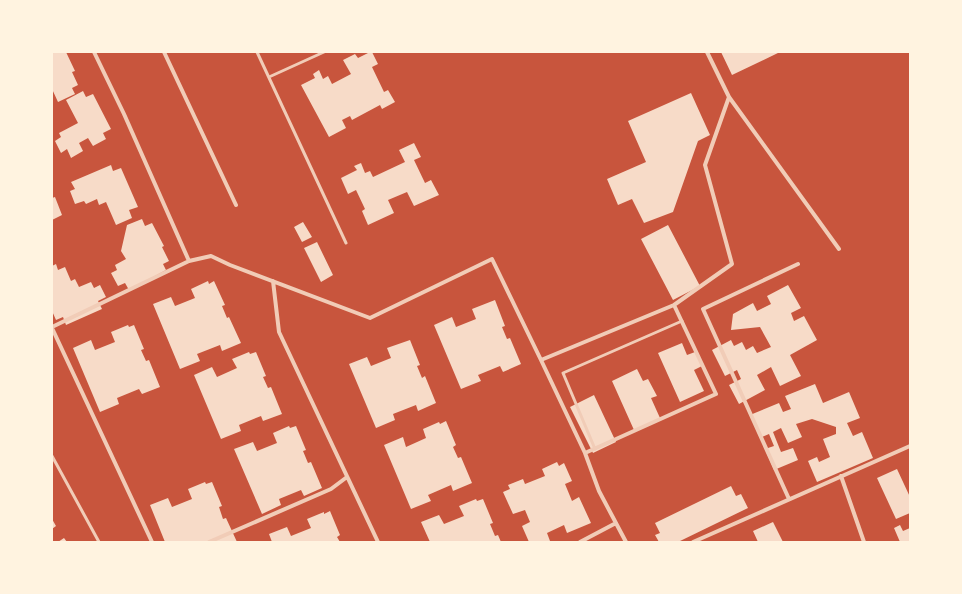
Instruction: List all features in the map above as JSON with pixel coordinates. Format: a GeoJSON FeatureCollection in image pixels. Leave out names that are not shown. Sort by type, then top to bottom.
{"type":"FeatureCollection","features":[{"type":"Feature","properties":{"kind":"street"},"geometry":{"type":"LineString","coordinates":[[94,52],[124,114],[189,260]]}},
{"type":"Feature","properties":{"kind":"street"},"geometry":{"type":"LineString","coordinates":[[164,52],[236,205]]}},
{"type":"Feature","properties":{"kind":"street"},"geometry":{"type":"LineString","coordinates":[[707,52],[729,97],[839,249]]}},
{"type":"Feature","properties":{"kind":"street"},"geometry":{"type":"LineString","coordinates":[[541,360],[674,305],[732,264],[705,165],[729,97]]}},
{"type":"Feature","properties":{"kind":"street"},"geometry":{"type":"LineString","coordinates":[[152,542],[52,328],[189,260],[212,256],[370,318],[492,260],[585,453],[599,491],[626,542]]}},
{"type":"Feature","properties":{"kind":"street"},"geometry":{"type":"LineString","coordinates":[[789,499],[703,309],[798,264]]}},
{"type":"Feature","properties":{"kind":"street"},"geometry":{"type":"LineString","coordinates":[[273,281],[279,332],[378,542]]}},
{"type":"Feature","properties":{"kind":"street"},"geometry":{"type":"LineString","coordinates":[[585,453],[716,394],[674,305]]}},
{"type":"Feature","properties":{"kind":"street"},"geometry":{"type":"LineString","coordinates":[[693,542],[910,446]]}},
{"type":"Feature","properties":{"kind":"street"},"geometry":{"type":"LineString","coordinates":[[841,476],[864,542]]}},
{"type":"Feature","properties":{"kind":"street"},"geometry":{"type":"LineString","coordinates":[[209,542],[331,489],[347,477]]}},
{"type":"Feature","properties":{"kind":"street"},"geometry":{"type":"LineString","coordinates":[[580,542],[616,523]]}},
{"type":"Feature","properties":{"kind":"lane"},"geometry":{"type":"LineString","coordinates":[[257,52],[346,244]]}},
{"type":"Feature","properties":{"kind":"lane"},"geometry":{"type":"LineString","coordinates":[[269,77],[324,52]]}},
{"type":"Feature","properties":{"kind":"lane"},"geometry":{"type":"LineString","coordinates":[[595,449],[563,373],[682,321]]}},
{"type":"Feature","properties":{"kind":"lane"},"geometry":{"type":"LineString","coordinates":[[52,456],[99,542]]}},
{"type":"Feature","properties":{"kind":"building"},"geometry":{"type":"Polygon","coordinates":[[[52,52],[66,52],[75,71],[72,72],[78,85],[72,88],[75,94],[58,102],[52,89],[52,52]]]}},
{"type":"Feature","properties":{"kind":"building"},"geometry":{"type":"Polygon","coordinates":[[[372,52],[378,64],[372,67],[384,92],[388,90],[395,102],[382,109],[380,105],[352,120],[350,116],[342,120],[346,128],[329,137],[301,85],[315,78],[313,74],[319,70],[323,79],[328,76],[332,84],[351,74],[343,60],[355,54],[358,58],[372,52]]]}},
{"type":"Feature","properties":{"kind":"building"},"geometry":{"type":"Polygon","coordinates":[[[721,52],[780,52],[732,75],[721,52]]]}},
{"type":"Feature","properties":{"kind":"building"},"geometry":{"type":"Polygon","coordinates":[[[83,91],[86,97],[93,94],[111,129],[103,133],[106,139],[93,146],[88,138],[79,143],[83,151],[71,158],[67,149],[61,153],[55,141],[61,137],[59,133],[78,123],[66,100],[83,91]]]}},
{"type":"Feature","properties":{"kind":"building"},"geometry":{"type":"Polygon","coordinates":[[[691,93],[710,135],[698,141],[673,212],[644,223],[632,199],[618,205],[607,179],[646,162],[628,121],[691,93]]]}},
{"type":"Feature","properties":{"kind":"building"},"geometry":{"type":"Polygon","coordinates":[[[414,143],[421,157],[414,160],[425,183],[431,180],[439,195],[414,206],[407,192],[388,200],[394,213],[368,225],[362,211],[365,209],[356,190],[348,194],[341,178],[357,170],[354,166],[361,163],[365,173],[370,171],[373,177],[405,162],[399,150],[414,143]]]}},
{"type":"Feature","properties":{"kind":"building"},"geometry":{"type":"Polygon","coordinates":[[[111,165],[113,171],[121,168],[138,207],[129,210],[132,218],[116,225],[106,202],[99,205],[97,199],[86,204],[84,201],[75,204],[70,191],[75,189],[71,182],[111,165]]]}},
{"type":"Feature","properties":{"kind":"building"},"geometry":{"type":"Polygon","coordinates":[[[55,197],[62,215],[52,220],[52,198],[55,197]]]}},
{"type":"Feature","properties":{"kind":"building"},"geometry":{"type":"Polygon","coordinates":[[[142,219],[145,226],[152,223],[164,246],[162,247],[169,261],[163,264],[166,270],[129,290],[125,283],[118,286],[111,273],[117,270],[115,265],[126,259],[121,251],[127,225],[142,219]]]}},
{"type":"Feature","properties":{"kind":"building"},"geometry":{"type":"Polygon","coordinates":[[[303,222],[312,237],[302,242],[294,227],[303,222]]]}},
{"type":"Feature","properties":{"kind":"building"},"geometry":{"type":"Polygon","coordinates":[[[668,225],[700,286],[673,300],[641,239],[668,225]]]}},
{"type":"Feature","properties":{"kind":"building"},"geometry":{"type":"Polygon","coordinates":[[[317,242],[333,275],[321,282],[304,248],[317,242]]]}},
{"type":"Feature","properties":{"kind":"building"},"geometry":{"type":"Polygon","coordinates":[[[56,264],[58,270],[65,267],[71,281],[75,279],[79,287],[91,282],[94,288],[100,285],[106,297],[98,301],[102,309],[66,325],[63,317],[56,320],[52,311],[52,266],[56,264]]]}},
{"type":"Feature","properties":{"kind":"building"},"geometry":{"type":"Polygon","coordinates":[[[208,281],[209,284],[214,281],[225,305],[222,306],[227,318],[229,317],[241,343],[222,351],[220,345],[197,354],[200,361],[180,369],[153,304],[171,297],[175,306],[195,298],[191,289],[208,281]]]}},
{"type":"Feature","properties":{"kind":"building"},"geometry":{"type":"Polygon","coordinates":[[[788,285],[801,308],[791,313],[794,321],[804,316],[817,340],[790,355],[801,376],[780,386],[771,367],[757,375],[765,390],[739,404],[729,385],[741,379],[737,370],[725,376],[712,350],[731,340],[734,346],[742,342],[746,350],[753,346],[757,353],[771,347],[760,327],[731,330],[733,314],[753,303],[757,311],[771,304],[767,296],[788,285]]]}},
{"type":"Feature","properties":{"kind":"building"},"geometry":{"type":"Polygon","coordinates":[[[495,300],[505,326],[502,327],[507,339],[510,338],[521,364],[503,372],[500,366],[478,375],[481,381],[461,389],[434,325],[452,317],[456,327],[476,319],[472,309],[495,300]]]}},
{"type":"Feature","properties":{"kind":"building"},"geometry":{"type":"Polygon","coordinates":[[[128,325],[129,327],[134,325],[144,349],[141,350],[146,361],[149,360],[160,387],[142,394],[139,389],[117,398],[119,404],[100,412],[73,348],[91,340],[95,350],[115,342],[111,332],[128,325]]]}},
{"type":"Feature","properties":{"kind":"building"},"geometry":{"type":"Polygon","coordinates":[[[410,340],[420,365],[417,366],[422,378],[425,376],[436,403],[418,411],[416,405],[393,414],[395,420],[376,428],[349,364],[367,357],[371,366],[391,358],[387,348],[410,340]]]}},
{"type":"Feature","properties":{"kind":"building"},"geometry":{"type":"Polygon","coordinates":[[[682,343],[687,355],[695,352],[702,366],[694,370],[704,391],[680,402],[658,353],[682,343]]]}},
{"type":"Feature","properties":{"kind":"building"},"geometry":{"type":"Polygon","coordinates":[[[249,352],[250,354],[256,352],[266,376],[263,377],[268,388],[271,387],[282,414],[263,421],[261,416],[239,425],[241,431],[221,439],[194,375],[212,367],[217,377],[237,368],[232,359],[249,352]]]}},
{"type":"Feature","properties":{"kind":"building"},"geometry":{"type":"Polygon","coordinates":[[[637,369],[643,381],[648,379],[657,396],[651,398],[660,418],[634,430],[612,381],[637,369]]]}},
{"type":"Feature","properties":{"kind":"building"},"geometry":{"type":"Polygon","coordinates":[[[815,384],[823,403],[849,392],[860,418],[847,423],[853,436],[862,432],[873,458],[817,482],[808,461],[817,457],[819,462],[830,457],[823,439],[836,434],[836,427],[812,419],[796,424],[802,437],[788,443],[781,428],[773,432],[781,452],[793,448],[798,460],[774,470],[765,449],[774,446],[769,434],[760,438],[750,415],[779,403],[783,412],[791,409],[785,396],[815,384]]]}},
{"type":"Feature","properties":{"kind":"building"},"geometry":{"type":"Polygon","coordinates":[[[594,395],[616,442],[593,453],[570,407],[594,395]]]}},
{"type":"Feature","properties":{"kind":"building"},"geometry":{"type":"Polygon","coordinates":[[[446,421],[456,445],[453,447],[458,458],[461,457],[472,483],[453,491],[451,485],[428,495],[431,501],[411,509],[384,445],[403,437],[406,447],[426,438],[423,429],[439,422],[440,424],[446,421]]]}},
{"type":"Feature","properties":{"kind":"building"},"geometry":{"type":"Polygon","coordinates":[[[289,426],[290,428],[296,426],[306,450],[303,451],[308,463],[311,462],[322,488],[304,496],[301,490],[279,499],[281,505],[262,514],[234,449],[253,442],[257,451],[277,443],[273,433],[289,426]]]}},
{"type":"Feature","properties":{"kind":"building"},"geometry":{"type":"Polygon","coordinates":[[[557,462],[559,466],[564,463],[572,481],[565,484],[572,501],[579,497],[591,523],[567,533],[564,525],[547,533],[550,541],[529,542],[522,526],[530,522],[525,510],[513,514],[503,492],[510,489],[508,485],[523,479],[525,484],[545,476],[542,469],[557,462]]]}},
{"type":"Feature","properties":{"kind":"building"},"geometry":{"type":"Polygon","coordinates":[[[897,469],[910,497],[910,513],[896,519],[877,478],[897,469]]]}},
{"type":"Feature","properties":{"kind":"building"},"geometry":{"type":"Polygon","coordinates":[[[205,482],[206,484],[212,482],[222,506],[219,507],[223,519],[226,518],[237,542],[165,542],[150,505],[168,498],[172,507],[192,499],[188,489],[205,482]]]}},
{"type":"Feature","properties":{"kind":"building"},"geometry":{"type":"Polygon","coordinates":[[[731,486],[736,496],[741,494],[748,508],[678,542],[659,542],[655,535],[660,533],[655,523],[731,486]]]}},
{"type":"Feature","properties":{"kind":"building"},"geometry":{"type":"Polygon","coordinates":[[[476,499],[477,501],[483,499],[493,523],[490,524],[495,536],[498,535],[501,542],[430,542],[421,522],[439,515],[444,524],[464,516],[459,506],[476,499]]]}},
{"type":"Feature","properties":{"kind":"building"},"geometry":{"type":"Polygon","coordinates":[[[330,511],[340,535],[337,537],[340,542],[272,542],[269,534],[287,527],[291,536],[311,528],[307,519],[330,511]]]}},
{"type":"Feature","properties":{"kind":"building"},"geometry":{"type":"Polygon","coordinates":[[[52,519],[56,526],[52,529],[52,519]]]}},
{"type":"Feature","properties":{"kind":"building"},"geometry":{"type":"Polygon","coordinates":[[[773,522],[783,542],[758,542],[753,531],[773,522]]]}},
{"type":"Feature","properties":{"kind":"building"},"geometry":{"type":"Polygon","coordinates":[[[900,525],[903,531],[910,528],[910,542],[900,542],[894,528],[900,525]]]}},
{"type":"Feature","properties":{"kind":"building"},"geometry":{"type":"Polygon","coordinates":[[[64,538],[67,542],[58,542],[64,538]]]}}]}
